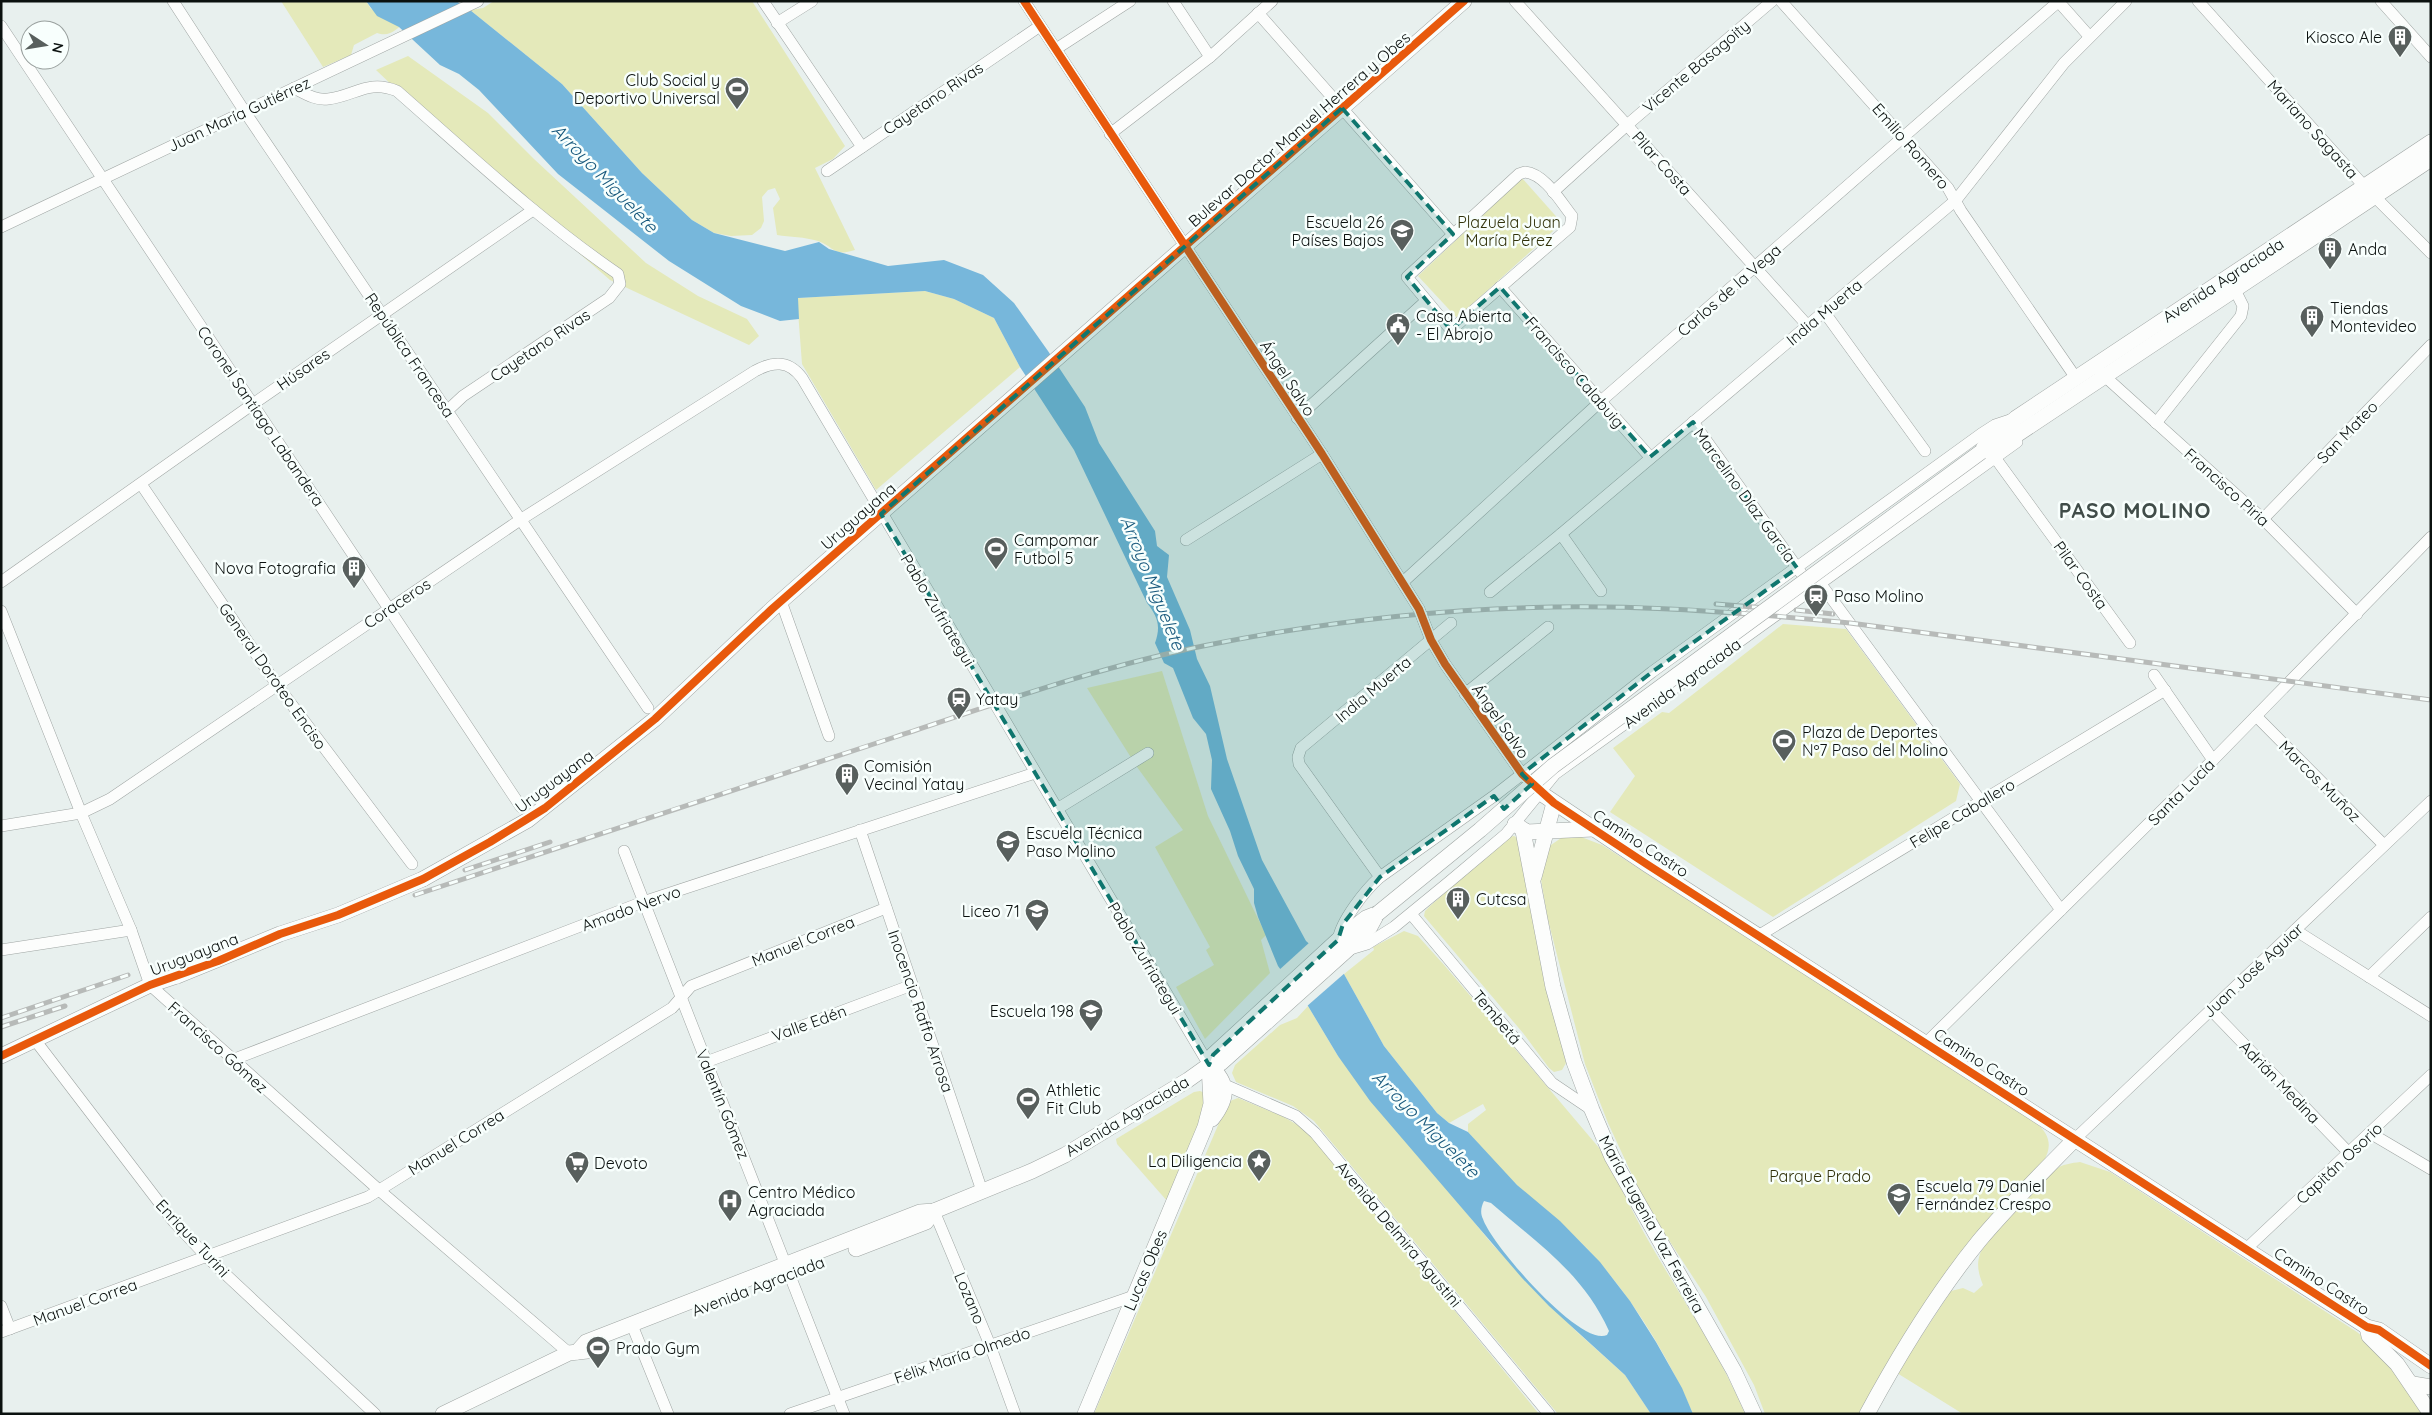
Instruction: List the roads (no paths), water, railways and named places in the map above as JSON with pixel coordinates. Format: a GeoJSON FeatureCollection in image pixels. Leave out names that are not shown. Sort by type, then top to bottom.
{"type":"FeatureCollection","features":[{"type":"Feature","properties":{"kind":"street","name":"República Francesa"},"geometry":{"type":"LineString","coordinates":[[173,1],[244,112],[383,314],[648,708]]}},
{"type":"Feature","properties":{"kind":"street","name":"Juan María Gutiérrez"},"geometry":{"type":"LineString","coordinates":[[1,227],[478,1]]}},
{"type":"Feature","properties":{"kind":"street"},"geometry":{"type":"LineString","coordinates":[[763,1],[862,147]]}},
{"type":"Feature","properties":{"kind":"street"},"geometry":{"type":"LineString","coordinates":[[777,23],[812,1]]}},
{"type":"Feature","properties":{"kind":"street","name":"Ángel Salvo"},"geometry":{"type":"LineString","coordinates":[[1024,1],[1322,454],[1403,582],[1422,615],[1431,640],[1465,694],[1522,774]]}},
{"type":"Feature","properties":{"kind":"street"},"geometry":{"type":"LineString","coordinates":[[1056,50],[1130,1]]}},
{"type":"Feature","properties":{"kind":"street"},"geometry":{"type":"LineString","coordinates":[[1174,1],[1210,57]]}},
{"type":"Feature","properties":{"kind":"street"},"geometry":{"type":"LineString","coordinates":[[1110,134],[1210,57],[1272,1]]}},
{"type":"Feature","properties":{"kind":"street","name":"Bulevar Doctor Manuel Herrera y Obes"},"geometry":{"type":"LineString","coordinates":[[1008,403],[1464,1]]}},
{"type":"Feature","properties":{"kind":"street","name":"Pilar Costa"},"geometry":{"type":"LineString","coordinates":[[1516,1],[1808,326]]}},
{"type":"Feature","properties":{"kind":"street","name":"Vicente Basagoity"},"geometry":{"type":"LineString","coordinates":[[1553,192],[1627,125],[1772,1]]}},
{"type":"Feature","properties":{"kind":"street","name":"Emilio Romero"},"geometry":{"type":"LineString","coordinates":[[1781,1],[1948,188],[1961,211],[2076,378]]}},
{"type":"Feature","properties":{"kind":"street"},"geometry":{"type":"LineString","coordinates":[[2059,1],[2089,36]]}},
{"type":"Feature","properties":{"kind":"street","name":"Carlos de la Vega"},"geometry":{"type":"LineString","coordinates":[[1403,582],[1601,401],[1756,268],[2059,1]]}},
{"type":"Feature","properties":{"kind":"street","name":"India Muerta"},"geometry":{"type":"LineString","coordinates":[[1490,592],[1825,313],[1956,200],[2064,63],[2126,1]]}},
{"type":"Feature","properties":{"kind":"street","name":"Mariano Sagasta"},"geometry":{"type":"LineString","coordinates":[[2198,1],[2369,191],[2431,253]]}},
{"type":"Feature","properties":{"kind":"street"},"geometry":{"type":"LineString","coordinates":[[2381,1],[2431,57]]}},
{"type":"Feature","properties":{"kind":"street"},"geometry":{"type":"LineString","coordinates":[[1258,13],[1453,234]]}},
{"type":"Feature","properties":{"kind":"street","name":"Coronel Santiago Labandera"},"geometry":{"type":"LineString","coordinates":[[1,26],[521,807]]}},
{"type":"Feature","properties":{"kind":"street","name":"Cayetano Rivas"},"geometry":{"type":"LineString","coordinates":[[827,171],[1040,26]]}},
{"type":"Feature","properties":{"kind":"street"},"geometry":{"type":"LineString","coordinates":[[294,88],[310,96],[327,99],[371,86],[384,87],[397,92],[533,210]]}},
{"type":"Feature","properties":{"kind":"street","name":"Avenida Agraciada"},"geometry":{"type":"LineString","coordinates":[[443,1414],[573,1353],[586,1342],[634,1329],[789,1270],[920,1212],[934,1211],[1032,1172],[1065,1155],[1180,1085],[1209,1065],[1213,1055],[1287,996],[1343,945],[1366,918],[1378,914],[1480,830],[1553,766],[1981,452],[1986,444],[2016,418],[2076,378],[2098,371],[2235,290],[2369,191],[2431,142]]}},
{"type":"Feature","properties":{"kind":"street","name":"Avenida Agraciada"},"geometry":{"type":"LineString","coordinates":[[1981,452],[1994,450],[2030,427],[2098,371],[2369,191],[2431,159]]}},
{"type":"Feature","properties":{"kind":"street"},"geometry":{"type":"LineString","coordinates":[[1525,172],[1538,176],[1553,192],[1572,216],[1570,227],[1451,330],[1407,278],[1519,174],[1525,172]]}},
{"type":"Feature","properties":{"kind":"street","name":"Cayetano Rivas"},"geometry":{"type":"LineString","coordinates":[[448,410],[463,396],[609,298],[620,284],[618,274],[574,244],[533,210]]}},
{"type":"Feature","properties":{"kind":"street","name":"Húsares"},"geometry":{"type":"LineString","coordinates":[[1,582],[533,210]]}},
{"type":"Feature","properties":{"kind":"street","name":"Francisco Calabuig"},"geometry":{"type":"LineString","coordinates":[[1500,287],[1650,457]]}},
{"type":"Feature","properties":{"kind":"street"},"geometry":{"type":"LineString","coordinates":[[2156,422],[2241,316],[2243,306],[2235,290]]}},
{"type":"Feature","properties":{"kind":"street"},"geometry":{"type":"LineString","coordinates":[[1298,418],[1426,301]]}},
{"type":"Feature","properties":{"kind":"street"},"geometry":{"type":"LineString","coordinates":[[1825,313],[1925,451]]}},
{"type":"Feature","properties":{"kind":"street","name":"San Mateo"},"geometry":{"type":"LineString","coordinates":[[2264,519],[2431,345]]}},
{"type":"Feature","properties":{"kind":"street","name":"Coraceros"},"geometry":{"type":"LineString","coordinates":[[1,826],[81,813],[110,799],[520,520],[755,371],[774,363],[787,364]]}},
{"type":"Feature","properties":{"kind":"street","name":"Pablo Zufriategui"},"geometry":{"type":"LineString","coordinates":[[787,364],[802,378],[1056,810],[1209,1065]]}},
{"type":"Feature","properties":{"kind":"street","name":"Francisco Piria"},"geometry":{"type":"LineString","coordinates":[[2098,371],[2264,519],[2357,614]]}},
{"type":"Feature","properties":{"kind":"street","name":"Uruguayana"},"geometry":{"type":"LineString","coordinates":[[1,1056],[150,986],[280,934],[338,915],[423,879],[528,820],[655,719],[776,605],[1008,403]]}},
{"type":"Feature","properties":{"kind":"street","name":"Avenida Agraciada"},"geometry":{"type":"LineString","coordinates":[[1343,945],[1343,924],[1372,884],[1380,877],[1494,796],[1652,672],[1981,434],[2016,418]]}},
{"type":"Feature","properties":{"kind":"street","name":"Marcelino Díaz García"},"geometry":{"type":"LineString","coordinates":[[1693,422],[1797,568],[1808,582],[1820,582],[2062,910]]}},
{"type":"Feature","properties":{"kind":"street","name":"Avenida Agraciada"},"geometry":{"type":"LineString","coordinates":[[1343,945],[1368,944],[1411,914],[1519,828],[1539,792],[1555,774],[1820,582],[1996,459],[2016,444],[2030,427]]}},
{"type":"Feature","properties":{"kind":"street"},"geometry":{"type":"LineString","coordinates":[[1186,540],[1322,454]]}},
{"type":"Feature","properties":{"kind":"street","name":"Pilar Costa"},"geometry":{"type":"LineString","coordinates":[[1996,459],[2130,643]]}},
{"type":"Feature","properties":{"kind":"street","name":"General Doroteo Enciso"},"geometry":{"type":"LineString","coordinates":[[141,484],[277,685],[412,864]]}},
{"type":"Feature","properties":{"kind":"street"},"geometry":{"type":"LineString","coordinates":[[1561,534],[1601,591]]}},
{"type":"Feature","properties":{"kind":"street","name":"Santa Lucía"},"geometry":{"type":"LineString","coordinates":[[1927,1042],[2213,760],[2431,537]]}},
{"type":"Feature","properties":{"kind":"street"},"geometry":{"type":"LineString","coordinates":[[776,605],[829,736]]}},
{"type":"Feature","properties":{"kind":"street"},"geometry":{"type":"LineString","coordinates":[[1,611],[81,813],[132,930],[150,986]]}},
{"type":"Feature","properties":{"kind":"street","name":"India Muerta"},"geometry":{"type":"LineString","coordinates":[[1380,877],[1299,764],[1298,757],[1301,748],[1451,623]]}},
{"type":"Feature","properties":{"kind":"street"},"geometry":{"type":"LineString","coordinates":[[1465,694],[1548,627]]}},
{"type":"Feature","properties":{"kind":"street"},"geometry":{"type":"LineString","coordinates":[[2154,674],[2213,760]]}},
{"type":"Feature","properties":{"kind":"street","name":"Felipe Caballero"},"geometry":{"type":"LineString","coordinates":[[1758,936],[2164,690]]}},
{"type":"Feature","properties":{"kind":"street","name":"Marcos Muñoz"},"geometry":{"type":"LineString","coordinates":[[2256,716],[2384,845]]}},
{"type":"Feature","properties":{"kind":"street"},"geometry":{"type":"LineString","coordinates":[[1056,810],[1148,754]]}},
{"type":"Feature","properties":{"kind":"street","name":"Amado Nervo"},"geometry":{"type":"LineString","coordinates":[[232,1060],[643,902],[1035,773]]}},
{"type":"Feature","properties":{"kind":"street","name":"Camino Castro"},"geometry":{"type":"LineString","coordinates":[[1522,774],[1539,792],[1593,829],[1927,1042],[2367,1327],[2379,1330],[2431,1366]]}},
{"type":"Feature","properties":{"kind":"street","name":"María Eugenia Vaz Ferreira"},"geometry":{"type":"LineString","coordinates":[[1494,796],[1519,828],[1533,881],[1552,981],[1574,1062],[1592,1110],[1612,1157],[1719,1345],[1754,1414]]}},
{"type":"Feature","properties":{"kind":"street","name":"Juan José Aguiar"},"geometry":{"type":"LineString","coordinates":[[2076,1138],[2431,801]]}},
{"type":"Feature","properties":{"kind":"street","name":"María Eugenia Vaz Ferreira"},"geometry":{"type":"LineString","coordinates":[[1533,881],[1554,803]]}},
{"type":"Feature","properties":{"kind":"street"},"geometry":{"type":"LineString","coordinates":[[1519,828],[1546,831]]}},
{"type":"Feature","properties":{"kind":"street","name":"Camino Castro"},"geometry":{"type":"LineString","coordinates":[[1546,831],[1593,829]]}},
{"type":"Feature","properties":{"kind":"street","name":"Inocencio Raffo Arrosa"},"geometry":{"type":"LineString","coordinates":[[860,830],[982,1192]]}},
{"type":"Feature","properties":{"kind":"street","name":"Valentín Gómez"},"geometry":{"type":"LineString","coordinates":[[624,850],[844,1414]]}},
{"type":"Feature","properties":{"kind":"street","name":"Manuel Correa"},"geometry":{"type":"LineString","coordinates":[[6,1331],[368,1197],[672,1008],[690,986],[886,908]]}},
{"type":"Feature","properties":{"kind":"street","name":"Tembetá"},"geometry":{"type":"LineString","coordinates":[[1411,914],[1552,1084],[1592,1110]]}},
{"type":"Feature","properties":{"kind":"street"},"geometry":{"type":"LineString","coordinates":[[2369,977],[2431,917]]}},
{"type":"Feature","properties":{"kind":"street"},"geometry":{"type":"LineString","coordinates":[[1,950],[132,930]]}},
{"type":"Feature","properties":{"kind":"street"},"geometry":{"type":"LineString","coordinates":[[2295,930],[2431,1016]]}},
{"type":"Feature","properties":{"kind":"street","name":"Valle Edén"},"geometry":{"type":"LineString","coordinates":[[706,1062],[912,985]]}},
{"type":"Feature","properties":{"kind":"street","name":"Francisco Gómez"},"geometry":{"type":"LineString","coordinates":[[150,986],[380,1190],[573,1353]]}},
{"type":"Feature","properties":{"kind":"street","name":"Adrián Medina"},"geometry":{"type":"LineString","coordinates":[[2211,1010],[2349,1153]]}},
{"type":"Feature","properties":{"kind":"street","name":"Enrique Turini"},"geometry":{"type":"LineString","coordinates":[[35,1040],[174,1222],[207,1257],[375,1414]]}},
{"type":"Feature","properties":{"kind":"street"},"geometry":{"type":"LineString","coordinates":[[1209,1065],[1220,1075],[1225,1085]]}},
{"type":"Feature","properties":{"kind":"street","name":"Lucas Obes"},"geometry":{"type":"LineString","coordinates":[[1085,1414],[1205,1127],[1211,1104],[1209,1065]]}},
{"type":"Feature","properties":{"kind":"street","name":"Capitán Osorio"},"geometry":{"type":"LineString","coordinates":[[2246,1249],[2431,1075]]}},
{"type":"Feature","properties":{"kind":"street","name":"Lucas Obes"},"geometry":{"type":"LineString","coordinates":[[1205,1127],[1219,1108],[1225,1085]]}},
{"type":"Feature","properties":{"kind":"street","name":"Avenida Delmira Agustini"},"geometry":{"type":"LineString","coordinates":[[1225,1085],[1296,1116],[1315,1133],[1549,1414]]}},
{"type":"Feature","properties":{"kind":"street"},"geometry":{"type":"LineString","coordinates":[[2370,1133],[2431,1169]]}},
{"type":"Feature","properties":{"kind":"street"},"geometry":{"type":"LineString","coordinates":[[1867,1414],[1920,1322],[1960,1266],[2001,1216],[2076,1138]]}},
{"type":"Feature","properties":{"kind":"street","name":"Lozano"},"geometry":{"type":"LineString","coordinates":[[934,1211],[990,1345],[1015,1414]]}},
{"type":"Feature","properties":{"kind":"street","name":"Félix María Olmedo"},"geometry":{"type":"LineString","coordinates":[[790,1414],[1134,1296]]}},
{"type":"Feature","properties":{"kind":"street"},"geometry":{"type":"LineString","coordinates":[[1,1306],[6,1331]]}},
{"type":"Feature","properties":{"kind":"street","name":"Camino Castro"},"geometry":{"type":"LineString","coordinates":[[2367,1327],[2369,1336],[2398,1364],[2413,1384],[2431,1414]]}},
{"type":"Feature","properties":{"kind":"street"},"geometry":{"type":"LineString","coordinates":[[634,1329],[668,1414]]}},
{"type":"Feature","properties":{"kind":"street"},"geometry":{"type":"LineString","coordinates":[[2398,1364],[2412,1352]]}},
{"type":"Feature","properties":{"kind":"street"},"geometry":{"type":"LineString","coordinates":[[2413,1384],[2431,1387]]}},
{"type":"Feature","properties":{"kind":"water","name":"Arroyo Miguelete"},"geometry":{"type":"Polygon","coordinates":[[[366,1],[456,1],[470,10],[562,84],[642,173],[692,220],[714,233],[785,251],[819,242],[829,249],[888,266],[944,260],[983,275],[1014,303],[1085,407],[1099,443],[1155,531],[1157,546],[1169,555],[1167,577],[1190,630],[1197,659],[1210,686],[1227,759],[1262,860],[1306,941],[1344,974],[1384,1046],[1437,1113],[1449,1123],[1468,1132],[1517,1185],[1560,1221],[1600,1262],[1630,1301],[1656,1342],[1682,1388],[1693,1414],[1651,1414],[1625,1375],[1549,1306],[1522,1278],[1370,1101],[1338,1056],[1308,1006],[1278,966],[1258,917],[1254,903],[1254,889],[1238,856],[1230,831],[1211,789],[1212,760],[1206,734],[1193,718],[1173,668],[1164,663],[1155,643],[1158,632],[1156,617],[1147,603],[1074,450],[1020,367],[994,318],[954,299],[925,291],[798,298],[799,319],[780,321],[741,306],[669,261],[558,174],[479,90],[459,74],[440,65],[399,27],[377,16],[366,1]],[[1484,1201],[1481,1210],[1482,1217],[1502,1250],[1519,1270],[1558,1311],[1578,1326],[1595,1335],[1607,1335],[1609,1331],[1598,1310],[1586,1292],[1558,1260],[1491,1203],[1484,1201]]]}},
{"type":"Feature","properties":{"kind":"railway"},"geometry":{"type":"LineString","coordinates":[[1716,604],[1766,608]]}},
{"type":"Feature","properties":{"kind":"railway"},"geometry":{"type":"LineString","coordinates":[[415,895],[1011,698],[1128,663],[1208,645],[1306,628],[1456,611],[1506,608],[1606,607],[1759,615],[1850,623],[2431,700]]}},
{"type":"Feature","properties":{"kind":"railway"},"geometry":{"type":"LineString","coordinates":[[1796,610],[1833,614]]}},
{"type":"Feature","properties":{"kind":"railway"},"geometry":{"type":"LineString","coordinates":[[465,870],[550,842]]}},
{"type":"Feature","properties":{"kind":"railway"},"geometry":{"type":"LineString","coordinates":[[1,1018],[128,975]]}},
{"type":"Feature","properties":{"kind":"railway"},"geometry":{"type":"LineString","coordinates":[[1,1027],[65,1006]]}},
{"type":"Feature","properties":{"kind":"place","name":"Kiosco Ale"},"geometry":{"type":"Point","coordinates":[2400,58]}},
{"type":"Feature","properties":{"kind":"place","name":"Club Social y Deportivo Universal"},"geometry":{"type":"Point","coordinates":[737,110]}},
{"type":"Feature","properties":{"kind":"place","name":"Escuela 26 Países Bajos"},"geometry":{"type":"Point","coordinates":[1402,252]}},
{"type":"Feature","properties":{"kind":"place","name":"Anda"},"geometry":{"type":"Point","coordinates":[2330,270]}},
{"type":"Feature","properties":{"kind":"place","name":"Tiendas Montevideo"},"geometry":{"type":"Point","coordinates":[2312,338]}},
{"type":"Feature","properties":{"kind":"place","name":"Casa Abierta - El Abrojo"},"geometry":{"type":"Point","coordinates":[1398,346]}},
{"type":"Feature","properties":{"kind":"place","name":"Campomar Futbol 5"},"geometry":{"type":"Point","coordinates":[996,570]}},
{"type":"Feature","properties":{"kind":"place","name":"Nova Fotografia"},"geometry":{"type":"Point","coordinates":[354,589]}},
{"type":"Feature","properties":{"kind":"place","name":"Paso Molino"},"geometry":{"type":"Point","coordinates":[1816,617]}},
{"type":"Feature","properties":{"kind":"place","name":"Yatay"},"geometry":{"type":"Point","coordinates":[959,720]}},
{"type":"Feature","properties":{"kind":"place","name":"Plaza de Deportes Nº7 Paso del Molino"},"geometry":{"type":"Point","coordinates":[1784,762]}},
{"type":"Feature","properties":{"kind":"place","name":"Comisión Vecinal Yatay"},"geometry":{"type":"Point","coordinates":[847,796]}},
{"type":"Feature","properties":{"kind":"place","name":"Escuela Técnica Paso Molino"},"geometry":{"type":"Point","coordinates":[1008,863]}},
{"type":"Feature","properties":{"kind":"place","name":"Cutcsa"},"geometry":{"type":"Point","coordinates":[1458,920]}},
{"type":"Feature","properties":{"kind":"place","name":"Liceo 71"},"geometry":{"type":"Point","coordinates":[1037,932]}},
{"type":"Feature","properties":{"kind":"place","name":"Escuela 198"},"geometry":{"type":"Point","coordinates":[1091,1032]}},
{"type":"Feature","properties":{"kind":"place","name":"Athletic Fit Club"},"geometry":{"type":"Point","coordinates":[1028,1120]}},
{"type":"Feature","properties":{"kind":"place","name":"La Diligencia"},"geometry":{"type":"Point","coordinates":[1259,1182]}},
{"type":"Feature","properties":{"kind":"place","name":"Devoto"},"geometry":{"type":"Point","coordinates":[577,1184]}},
{"type":"Feature","properties":{"kind":"place","name":"Escuela 79 Daniel Fernández Crespo"},"geometry":{"type":"Point","coordinates":[1899,1216]}},
{"type":"Feature","properties":{"kind":"place","name":"Centro Médico Agraciada"},"geometry":{"type":"Point","coordinates":[730,1222]}},
{"type":"Feature","properties":{"kind":"place","name":"Prado Gym"},"geometry":{"type":"Point","coordinates":[598,1369]}},
{"type":"Feature","properties":{"kind":"district","name":"PASO MOLINO"},"geometry":{"type":"Point","coordinates":[2135,510]}},
{"type":"Feature","properties":{"kind":"park label","name":"Plazuela Juan María Pérez"},"geometry":{"type":"Point","coordinates":[1509,231]}},
{"type":"Feature","properties":{"kind":"park label","name":"Parque Prado"},"geometry":{"type":"Point","coordinates":[1820,1176]}}]}
